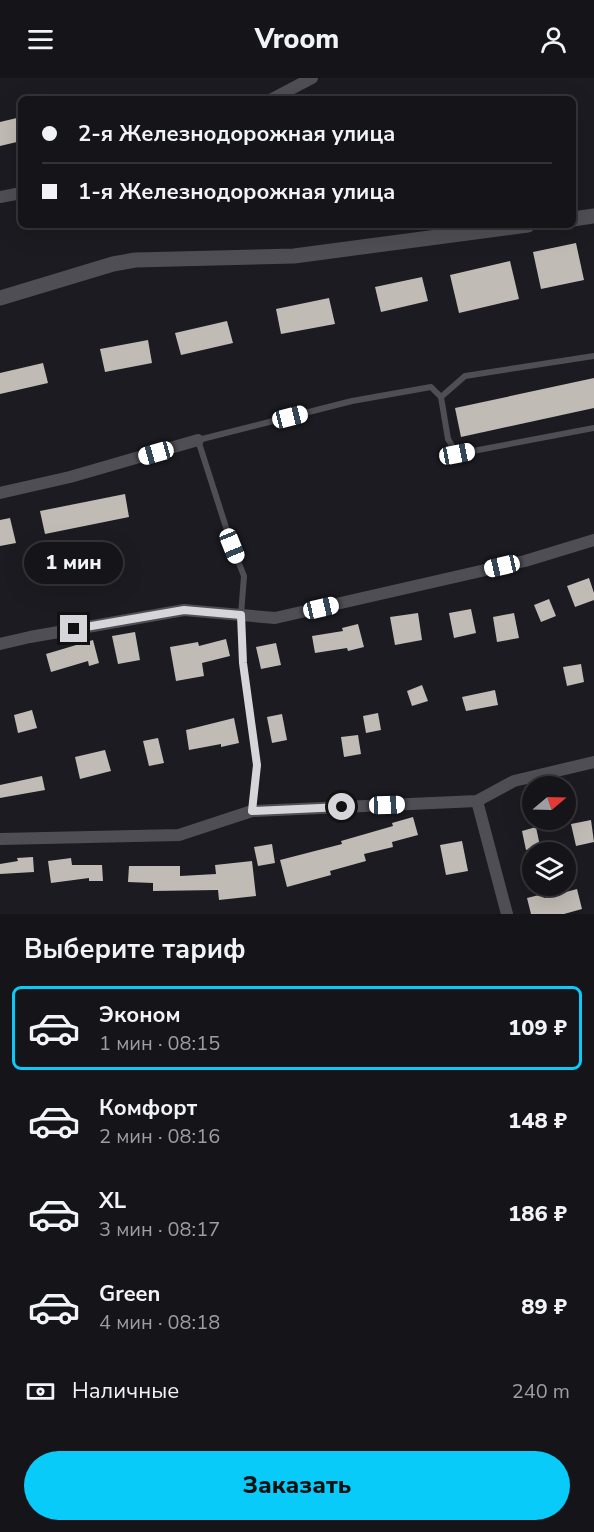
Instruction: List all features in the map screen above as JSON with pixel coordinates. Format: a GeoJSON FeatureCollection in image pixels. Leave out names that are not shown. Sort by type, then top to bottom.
{"type":"FeatureCollection","features":[{"type":"Feature","properties":{"kind":"street"},"geometry":{"type":"LineString","coordinates":[[278,96],[312,78]]}},
{"type":"Feature","properties":{"kind":"street"},"geometry":{"type":"LineString","coordinates":[[0,196],[18,193]]}},
{"type":"Feature","properties":{"kind":"street"},"geometry":{"type":"LineString","coordinates":[[576,219],[594,216]]}},
{"type":"Feature","properties":{"kind":"street"},"geometry":{"type":"LineString","coordinates":[[0,298],[113,264],[135,260],[294,256],[505,228]]}},
{"type":"Feature","properties":{"kind":"street"},"geometry":{"type":"LineString","coordinates":[[0,493],[70,477],[198,440]]}},
{"type":"Feature","properties":{"kind":"street"},"geometry":{"type":"LineString","coordinates":[[0,644],[184,610],[275,618],[525,561],[594,540]]}},
{"type":"Feature","properties":{"kind":"street"},"geometry":{"type":"LineString","coordinates":[[0,839],[179,835],[252,811],[477,801],[514,781],[594,762]]}},
{"type":"Feature","properties":{"kind":"street"},"geometry":{"type":"LineString","coordinates":[[477,801],[507,914]]}},
{"type":"Feature","properties":{"kind":"lane"},"geometry":{"type":"LineString","coordinates":[[441,397],[465,376],[594,356]]}},
{"type":"Feature","properties":{"kind":"lane"},"geometry":{"type":"LineString","coordinates":[[252,811],[257,765],[243,663],[241,615],[244,576],[198,440],[352,401],[431,387],[441,397],[448,439],[457,454],[594,428]]}},
{"type":"Feature","properties":{"kind":"building"},"geometry":{"type":"Polygon","coordinates":[[[18,118],[18,142],[0,146],[0,122],[18,118]]]}},
{"type":"Feature","properties":{"kind":"building"},"geometry":{"type":"Polygon","coordinates":[[[576,243],[584,280],[541,289],[533,252],[576,243]]]}},
{"type":"Feature","properties":{"kind":"building"},"geometry":{"type":"Polygon","coordinates":[[[510,261],[519,299],[459,313],[450,275],[510,261]]]}},
{"type":"Feature","properties":{"kind":"building"},"geometry":{"type":"Polygon","coordinates":[[[422,277],[428,301],[381,312],[375,287],[422,277]]]}},
{"type":"Feature","properties":{"kind":"building"},"geometry":{"type":"Polygon","coordinates":[[[329,298],[335,324],[281,334],[276,309],[329,298]]]}},
{"type":"Feature","properties":{"kind":"building"},"geometry":{"type":"Polygon","coordinates":[[[227,321],[233,343],[181,355],[175,333],[227,321]]]}},
{"type":"Feature","properties":{"kind":"building"},"geometry":{"type":"Polygon","coordinates":[[[148,340],[152,363],[105,372],[100,349],[148,340]]]}},
{"type":"Feature","properties":{"kind":"building"},"geometry":{"type":"Polygon","coordinates":[[[43,363],[48,383],[0,394],[0,373],[43,363]]]}},
{"type":"Feature","properties":{"kind":"building"},"geometry":{"type":"Polygon","coordinates":[[[594,378],[594,408],[461,437],[455,408],[594,378]]]}},
{"type":"Feature","properties":{"kind":"building"},"geometry":{"type":"Polygon","coordinates":[[[125,494],[129,517],[45,534],[40,511],[125,494]]]}},
{"type":"Feature","properties":{"kind":"building"},"geometry":{"type":"Polygon","coordinates":[[[10,518],[16,543],[0,546],[0,520],[10,518]]]}},
{"type":"Feature","properties":{"kind":"building"},"geometry":{"type":"Polygon","coordinates":[[[589,578],[594,600],[575,607],[567,586],[589,578]]]}},
{"type":"Feature","properties":{"kind":"building"},"geometry":{"type":"Polygon","coordinates":[[[549,599],[556,616],[541,622],[534,605],[549,599]]]}},
{"type":"Feature","properties":{"kind":"building"},"geometry":{"type":"Polygon","coordinates":[[[471,609],[476,633],[454,638],[449,613],[471,609]]]}},
{"type":"Feature","properties":{"kind":"building"},"geometry":{"type":"Polygon","coordinates":[[[418,613],[422,640],[395,645],[390,617],[418,613]]]}},
{"type":"Feature","properties":{"kind":"building"},"geometry":{"type":"Polygon","coordinates":[[[514,613],[519,638],[497,642],[493,617],[514,613]]]}},
{"type":"Feature","properties":{"kind":"building"},"geometry":{"type":"Polygon","coordinates":[[[358,624],[364,647],[348,651],[347,648],[315,653],[312,636],[343,631],[342,628],[358,624]]]}},
{"type":"Feature","properties":{"kind":"building"},"geometry":{"type":"Polygon","coordinates":[[[135,632],[140,660],[118,664],[112,636],[135,632]]]}},
{"type":"Feature","properties":{"kind":"building"},"geometry":{"type":"Polygon","coordinates":[[[226,639],[230,656],[202,663],[204,676],[176,681],[170,647],[198,642],[199,646],[226,639]]]}},
{"type":"Feature","properties":{"kind":"building"},"geometry":{"type":"Polygon","coordinates":[[[93,640],[99,663],[89,666],[88,661],[51,672],[46,654],[93,640]]]}},
{"type":"Feature","properties":{"kind":"building"},"geometry":{"type":"Polygon","coordinates":[[[276,643],[281,665],[261,669],[256,647],[276,643]]]}},
{"type":"Feature","properties":{"kind":"building"},"geometry":{"type":"Polygon","coordinates":[[[581,664],[584,682],[567,686],[563,667],[581,664]]]}},
{"type":"Feature","properties":{"kind":"building"},"geometry":{"type":"Polygon","coordinates":[[[422,685],[428,701],[412,706],[407,691],[422,685]]]}},
{"type":"Feature","properties":{"kind":"building"},"geometry":{"type":"Polygon","coordinates":[[[495,690],[498,705],[466,711],[462,697],[495,690]]]}},
{"type":"Feature","properties":{"kind":"building"},"geometry":{"type":"Polygon","coordinates":[[[32,710],[37,728],[18,733],[14,715],[32,710]]]}},
{"type":"Feature","properties":{"kind":"building"},"geometry":{"type":"Polygon","coordinates":[[[378,713],[381,730],[366,733],[363,716],[378,713]]]}},
{"type":"Feature","properties":{"kind":"building"},"geometry":{"type":"Polygon","coordinates":[[[282,714],[287,740],[272,743],[267,717],[282,714]]]}},
{"type":"Feature","properties":{"kind":"building"},"geometry":{"type":"Polygon","coordinates":[[[234,718],[239,743],[189,750],[186,730],[234,718]]]}},
{"type":"Feature","properties":{"kind":"building"},"geometry":{"type":"Polygon","coordinates":[[[358,735],[361,754],[344,757],[341,737],[358,735]]]}},
{"type":"Feature","properties":{"kind":"building"},"geometry":{"type":"Polygon","coordinates":[[[158,738],[164,763],[149,766],[143,741],[158,738]]]}},
{"type":"Feature","properties":{"kind":"building"},"geometry":{"type":"Polygon","coordinates":[[[105,750],[111,771],[80,779],[75,757],[105,750]]]}},
{"type":"Feature","properties":{"kind":"building"},"geometry":{"type":"Polygon","coordinates":[[[42,776],[45,790],[0,798],[0,785],[42,776]]]}},
{"type":"Feature","properties":{"kind":"building"},"geometry":{"type":"Polygon","coordinates":[[[413,817],[418,835],[392,842],[393,847],[364,854],[366,861],[330,871],[331,875],[287,887],[280,860],[342,844],[341,841],[393,826],[392,823],[413,817]]]}},
{"type":"Feature","properties":{"kind":"building"},"geometry":{"type":"Polygon","coordinates":[[[591,820],[594,842],[576,846],[572,830],[576,830],[576,823],[591,820]]]}},
{"type":"Feature","properties":{"kind":"building"},"geometry":{"type":"Polygon","coordinates":[[[537,830],[539,842],[524,842],[522,831],[537,830]]]}},
{"type":"Feature","properties":{"kind":"building"},"geometry":{"type":"Polygon","coordinates":[[[462,841],[468,871],[446,875],[440,845],[462,841]]]}},
{"type":"Feature","properties":{"kind":"building"},"geometry":{"type":"Polygon","coordinates":[[[272,844],[275,863],[258,866],[254,847],[272,844]]]}},
{"type":"Feature","properties":{"kind":"building"},"geometry":{"type":"Polygon","coordinates":[[[33,857],[34,872],[0,874],[0,864],[18,861],[17,858],[33,857]]]}},
{"type":"Feature","properties":{"kind":"building"},"geometry":{"type":"Polygon","coordinates":[[[71,858],[72,865],[102,865],[103,881],[89,881],[89,878],[51,883],[48,861],[71,858]]]}},
{"type":"Feature","properties":{"kind":"building"},"geometry":{"type":"Polygon","coordinates":[[[252,861],[256,896],[219,900],[218,890],[153,891],[153,883],[128,882],[129,866],[180,866],[180,876],[216,874],[215,865],[252,861]]]}},
{"type":"Feature","properties":{"kind":"building"},"geometry":{"type":"Polygon","coordinates":[[[576,889],[582,909],[564,914],[531,914],[527,898],[576,896],[576,889]]]}},
{"type":"Feature","properties":{"kind":"route"},"geometry":{"type":"LineString","coordinates":[[74,629],[184,610],[241,615],[243,663],[257,765],[252,811],[342,807]]}}]}
